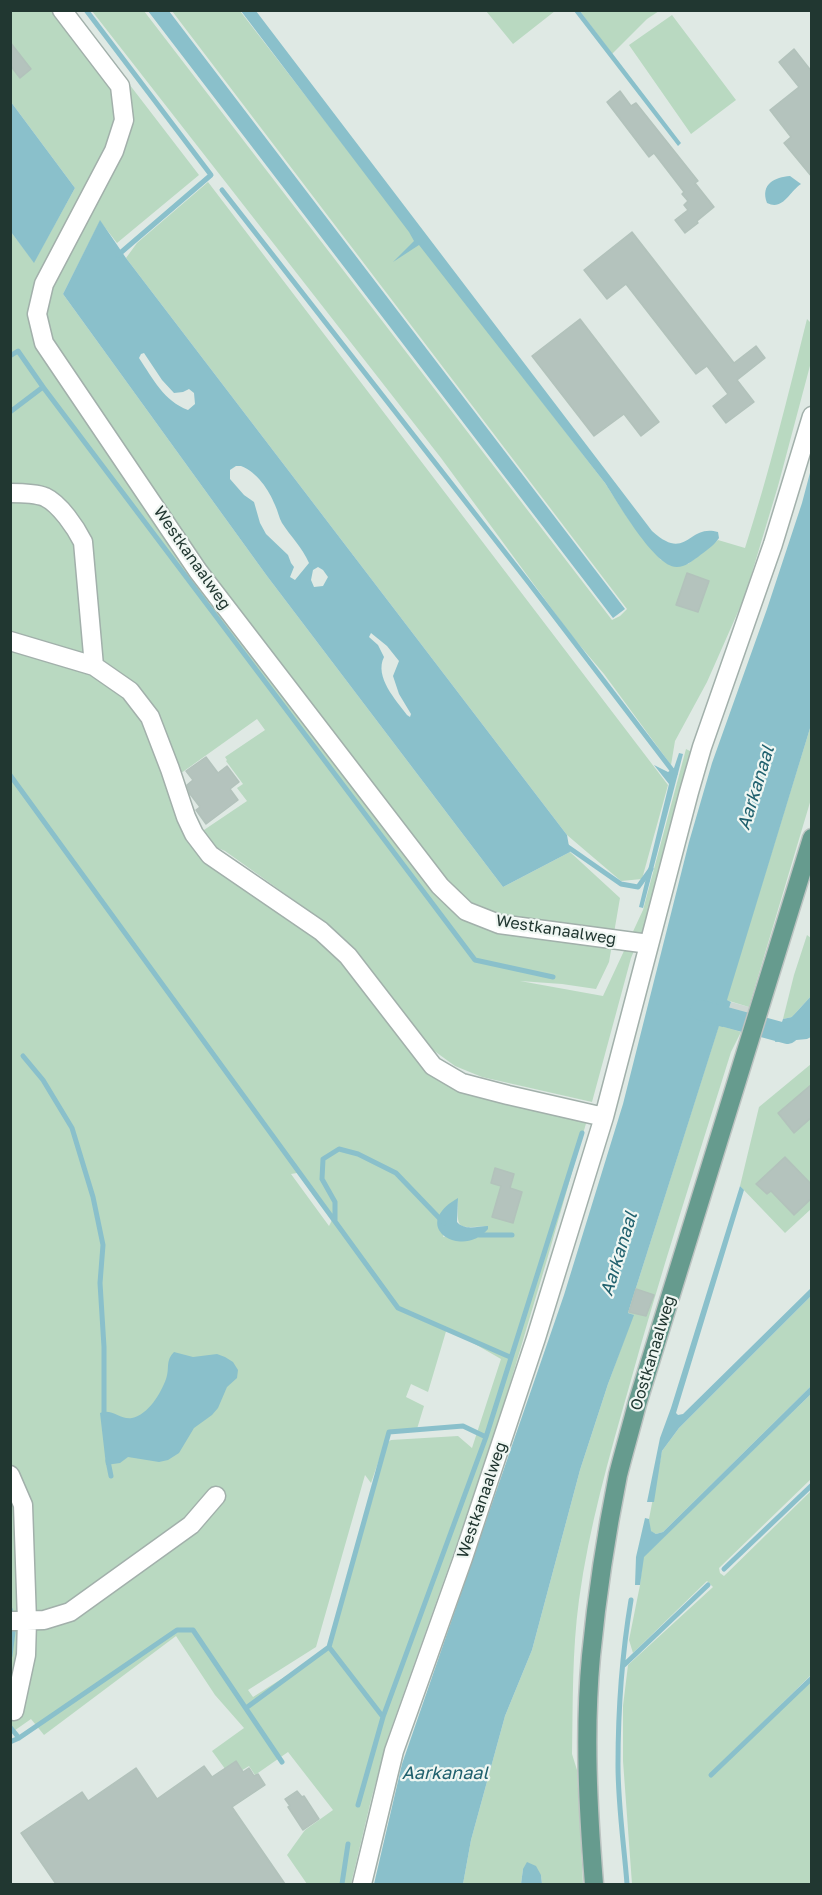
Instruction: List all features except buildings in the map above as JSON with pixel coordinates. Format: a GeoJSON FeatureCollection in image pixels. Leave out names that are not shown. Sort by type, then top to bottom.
{"type":"FeatureCollection","features":[{"type":"Feature","properties":{"kind":"main road","name":"Oostkanaalweg"},"geometry":{"type":"LineString","coordinates":[[594,1884],[587,1745],[591,1658],[607,1534],[619,1473],[637,1404],[812,838]]}},
{"type":"Feature","properties":{"kind":"street","name":"Westkanaalweg"},"geometry":{"type":"LineString","coordinates":[[62,10],[120,86],[124,120],[114,151],[44,284],[37,314],[44,343],[198,571],[440,886],[466,910],[499,924],[649,944]]}},
{"type":"Feature","properties":{"kind":"street","name":"Westkanaalweg"},"geometry":{"type":"LineString","coordinates":[[362,1884],[394,1751],[463,1558],[533,1349],[604,1117],[702,747],[773,544],[812,416]]}},
{"type":"Feature","properties":{"kind":"street"},"geometry":{"type":"LineString","coordinates":[[10,492],[45,498],[63,513],[77,531],[82,542],[94,666]]}},
{"type":"Feature","properties":{"kind":"street"},"geometry":{"type":"LineString","coordinates":[[10,641],[94,666],[130,691],[150,717],[186,817],[194,834],[210,855],[321,931],[348,956],[433,1066],[462,1083],[604,1117]]}},
{"type":"Feature","properties":{"kind":"street"},"geometry":{"type":"LineString","coordinates":[[10,1475],[23,1505],[19,1621],[26,1655],[14,1711]]}},
{"type":"Feature","properties":{"kind":"street"},"geometry":{"type":"LineString","coordinates":[[19,1621],[44,1620],[70,1612],[191,1525],[216,1496]]}},
{"type":"Feature","properties":{"kind":"shaded area"},"geometry":{"type":"Polygon","coordinates":[[[731,1002],[749,1007],[741,1032],[723,1027],[731,1002]]]}},
{"type":"Feature","properties":{"kind":"green space"},"geometry":{"type":"Polygon","coordinates":[[[11,11],[73,11],[199,175],[117,243],[100,221],[63,294],[267,576],[503,887],[570,852],[620,898],[609,962],[596,989],[520,981],[603,996],[643,910],[686,749],[692,752],[651,911],[631,958],[592,1102],[482,1077],[455,1066],[433,1050],[319,924],[319,918],[225,851],[213,846],[201,832],[247,801],[237,788],[243,784],[225,757],[265,730],[257,719],[177,776],[166,745],[101,661],[72,517],[11,489],[11,232],[34,262],[75,188],[11,102],[11,11]]]}},
{"type":"Feature","properties":{"kind":"green space"},"geometry":{"type":"Polygon","coordinates":[[[92,11],[144,11],[612,620],[627,609],[172,11],[240,11],[605,483],[629,520],[661,560],[688,564],[718,540],[745,548],[770,463],[807,319],[811,323],[811,362],[778,486],[745,596],[707,682],[675,741],[671,765],[604,674],[571,635],[441,458],[92,11]]]}},
{"type":"Feature","properties":{"kind":"green space"},"geometry":{"type":"Polygon","coordinates":[[[486,11],[555,11],[513,44],[486,11]]]}},
{"type":"Feature","properties":{"kind":"green space"},"geometry":{"type":"Polygon","coordinates":[[[580,11],[659,11],[647,19],[612,54],[580,11]]]}},
{"type":"Feature","properties":{"kind":"green space"},"geometry":{"type":"Polygon","coordinates":[[[672,15],[736,100],[691,134],[629,45],[672,15]]]}},
{"type":"Feature","properties":{"kind":"green space"},"geometry":{"type":"Polygon","coordinates":[[[208,182],[668,785],[642,879],[621,881],[567,835],[126,258],[137,243],[208,182]]]}},
{"type":"Feature","properties":{"kind":"green space"},"geometry":{"type":"Polygon","coordinates":[[[10,497],[52,507],[76,539],[85,658],[11,636],[10,497]]]}},
{"type":"Feature","properties":{"kind":"green space"},"geometry":{"type":"Polygon","coordinates":[[[11,644],[82,667],[139,709],[189,832],[325,940],[409,1041],[404,1045],[433,1073],[587,1120],[490,1451],[388,1737],[351,1884],[307,1884],[287,1855],[305,1830],[333,1810],[288,1752],[255,1775],[249,1766],[231,1777],[212,1751],[244,1728],[215,1695],[176,1636],[44,1735],[31,1719],[11,1733],[11,644]],[[297,1173],[291,1174],[329,1226],[332,1220],[297,1173]],[[458,1199],[443,1237],[487,1226],[464,1227],[461,1225],[458,1217],[458,1199]],[[447,1328],[428,1392],[411,1384],[406,1397],[424,1406],[417,1429],[389,1431],[371,1483],[365,1475],[316,1647],[248,1690],[253,1697],[330,1648],[388,1442],[458,1436],[472,1448],[501,1359],[447,1328]]]}},
{"type":"Feature","properties":{"kind":"green space"},"geometry":{"type":"Polygon","coordinates":[[[811,725],[811,799],[749,1007],[726,1000],[811,725]]]}},
{"type":"Feature","properties":{"kind":"green space"},"geometry":{"type":"Polygon","coordinates":[[[807,935],[811,938],[811,996],[792,1017],[783,1019],[794,975],[807,935]]]}},
{"type":"Feature","properties":{"kind":"green space"},"geometry":{"type":"Polygon","coordinates":[[[719,1025],[741,1032],[731,1052],[641,1345],[600,1492],[583,1573],[575,1638],[572,1754],[577,1770],[583,1884],[542,1884],[541,1875],[523,1869],[521,1884],[463,1884],[471,1840],[505,1716],[532,1650],[580,1470],[633,1315],[628,1313],[719,1025]]]}},
{"type":"Feature","properties":{"kind":"green space"},"geometry":{"type":"Polygon","coordinates":[[[811,1064],[811,1209],[785,1233],[740,1186],[759,1107],[811,1064]]]}},
{"type":"Feature","properties":{"kind":"green space"},"geometry":{"type":"Polygon","coordinates":[[[811,1296],[811,1386],[663,1532],[656,1534],[650,1531],[649,1519],[662,1451],[679,1428],[811,1296]]]}},
{"type":"Feature","properties":{"kind":"green space"},"geometry":{"type":"Polygon","coordinates":[[[811,1394],[811,1479],[719,1568],[720,1573],[724,1576],[811,1491],[811,1675],[709,1775],[711,1777],[811,1680],[811,1884],[632,1884],[623,1761],[623,1706],[628,1665],[713,1587],[707,1581],[633,1653],[629,1640],[643,1557],[811,1394]]]}},
{"type":"Feature","properties":{"kind":"water"},"geometry":{"type":"Polygon","coordinates":[[[148,11],[169,11],[625,609],[613,618],[148,11]]]}},
{"type":"Feature","properties":{"kind":"water"},"geometry":{"type":"Polygon","coordinates":[[[241,11],[256,11],[652,531],[664,540],[673,543],[680,543],[708,531],[718,532],[719,538],[712,546],[691,562],[680,567],[668,564],[658,557],[637,532],[605,483],[419,245],[393,262],[414,241],[409,232],[241,11]]]}},
{"type":"Feature","properties":{"kind":"water"},"geometry":{"type":"Polygon","coordinates":[[[574,11],[580,11],[681,143],[678,146],[574,11]]]}},
{"type":"Feature","properties":{"kind":"water"},"geometry":{"type":"Polygon","coordinates":[[[11,102],[75,188],[34,263],[11,232],[11,102]]]}},
{"type":"Feature","properties":{"kind":"water"},"geometry":{"type":"Polygon","coordinates":[[[790,176],[801,184],[782,203],[773,205],[767,203],[765,196],[767,186],[774,180],[790,176]]]}},
{"type":"Feature","properties":{"kind":"water"},"geometry":{"type":"Polygon","coordinates":[[[100,220],[126,258],[567,835],[570,852],[503,887],[267,576],[63,294],[100,220]],[[144,353],[139,358],[154,381],[172,401],[188,410],[195,404],[194,393],[189,389],[174,393],[144,353]],[[236,466],[230,470],[230,479],[244,495],[254,502],[266,534],[288,555],[294,567],[290,577],[295,580],[309,563],[306,557],[282,523],[262,482],[247,469],[236,466]],[[318,567],[313,570],[311,580],[314,587],[323,586],[328,577],[318,567]],[[371,633],[369,637],[378,645],[384,657],[382,672],[388,688],[410,717],[411,714],[399,694],[393,676],[399,661],[387,646],[371,633]]]}},
{"type":"Feature","properties":{"kind":"water","name":"Aarkanaal"},"geometry":{"type":"Polygon","coordinates":[[[811,469],[811,725],[727,1000],[731,1002],[723,1027],[719,1026],[628,1313],[634,1315],[608,1384],[580,1470],[532,1650],[505,1716],[471,1840],[463,1884],[374,1884],[402,1764],[564,1295],[623,1104],[689,842],[712,763],[767,609],[811,469]]]}},
{"type":"Feature","properties":{"kind":"water"},"geometry":{"type":"Polygon","coordinates":[[[679,753],[683,754],[643,908],[639,907],[669,784],[654,765],[668,772],[674,768],[679,753]]]}},
{"type":"Feature","properties":{"kind":"water"},"geometry":{"type":"Polygon","coordinates":[[[811,996],[811,1037],[775,1042],[783,1019],[792,1017],[811,996]]]}},
{"type":"Feature","properties":{"kind":"water"},"geometry":{"type":"Polygon","coordinates":[[[740,1186],[744,1190],[676,1413],[683,1414],[811,1288],[811,1296],[679,1428],[662,1451],[654,1502],[647,1502],[660,1438],[740,1186]]]}},
{"type":"Feature","properties":{"kind":"water"},"geometry":{"type":"Polygon","coordinates":[[[458,1198],[457,1222],[460,1225],[488,1226],[488,1229],[477,1238],[466,1241],[454,1240],[444,1236],[438,1229],[438,1219],[444,1209],[458,1198]]]}},
{"type":"Feature","properties":{"kind":"water"},"geometry":{"type":"Polygon","coordinates":[[[174,1352],[193,1357],[217,1354],[225,1357],[233,1362],[238,1370],[237,1378],[227,1387],[218,1408],[212,1415],[194,1428],[179,1453],[168,1460],[159,1462],[128,1457],[120,1463],[106,1465],[100,1413],[108,1412],[132,1418],[143,1413],[161,1391],[174,1352]]]}},
{"type":"Feature","properties":{"kind":"water"},"geometry":{"type":"Polygon","coordinates":[[[811,1386],[811,1394],[644,1557],[640,1585],[635,1585],[636,1557],[645,1518],[649,1519],[651,1531],[656,1534],[663,1532],[811,1386]]]}},
{"type":"Feature","properties":{"kind":"water"},"geometry":{"type":"Polygon","coordinates":[[[527,1862],[536,1866],[541,1875],[542,1884],[521,1884],[523,1869],[527,1862]]]}},
{"type":"Feature","properties":{"kind":"waterway"},"geometry":{"type":"LineString","coordinates":[[86,10],[211,175],[118,255]]}},
{"type":"Feature","properties":{"kind":"waterway"},"geometry":{"type":"LineString","coordinates":[[222,190],[675,774]]}},
{"type":"Feature","properties":{"kind":"waterway"},"geometry":{"type":"LineString","coordinates":[[10,356],[18,351],[43,387]]}},
{"type":"Feature","properties":{"kind":"waterway"},"geometry":{"type":"LineString","coordinates":[[10,412],[43,387],[475,960],[553,977]]}},
{"type":"Feature","properties":{"kind":"waterway"},"geometry":{"type":"LineString","coordinates":[[10,775],[398,1308],[510,1357]]}},
{"type":"Feature","properties":{"kind":"waterway"},"geometry":{"type":"LineString","coordinates":[[565,845],[621,884],[638,887],[651,869]]}},
{"type":"Feature","properties":{"kind":"waterway"},"geometry":{"type":"LineString","coordinates":[[700,1010],[788,1034],[812,1012]]}},
{"type":"Feature","properties":{"kind":"waterway"},"geometry":{"type":"LineString","coordinates":[[23,1056],[43,1080],[72,1128],[93,1197],[103,1245],[100,1283],[104,1347],[104,1416]]}},
{"type":"Feature","properties":{"kind":"waterway"},"geometry":{"type":"LineString","coordinates":[[486,1437],[582,1133]]}},
{"type":"Feature","properties":{"kind":"waterway"},"geometry":{"type":"LineString","coordinates":[[335,1221],[335,1202],[322,1179],[323,1159],[339,1149],[358,1154],[396,1173],[444,1223]]}},
{"type":"Feature","properties":{"kind":"waterway"},"geometry":{"type":"LineString","coordinates":[[479,1235],[512,1235]]}},
{"type":"Feature","properties":{"kind":"waterway"},"geometry":{"type":"LineString","coordinates":[[246,1708],[329,1647],[389,1432],[463,1426],[486,1437],[383,1717],[358,1805]]}},
{"type":"Feature","properties":{"kind":"waterway"},"geometry":{"type":"LineString","coordinates":[[108,1461],[111,1476]]}},
{"type":"Feature","properties":{"kind":"waterway"},"geometry":{"type":"LineString","coordinates":[[724,1569],[812,1485]]}},
{"type":"Feature","properties":{"kind":"waterway"},"geometry":{"type":"LineString","coordinates":[[624,1665],[708,1585]]}},
{"type":"Feature","properties":{"kind":"waterway"},"geometry":{"type":"LineString","coordinates":[[627,1884],[619,1795],[618,1744],[623,1661],[631,1600]]}},
{"type":"Feature","properties":{"kind":"waterway"},"geometry":{"type":"LineString","coordinates":[[10,1609],[14,1624],[10,1656]]}},
{"type":"Feature","properties":{"kind":"waterway"},"geometry":{"type":"LineString","coordinates":[[10,1742],[177,1630],[193,1630],[282,1762]]}},
{"type":"Feature","properties":{"kind":"waterway"},"geometry":{"type":"LineString","coordinates":[[329,1647],[383,1717]]}},
{"type":"Feature","properties":{"kind":"waterway"},"geometry":{"type":"LineString","coordinates":[[711,1775],[812,1678]]}},
{"type":"Feature","properties":{"kind":"waterway"},"geometry":{"type":"LineString","coordinates":[[10,1727],[19,1738]]}},
{"type":"Feature","properties":{"kind":"waterway"},"geometry":{"type":"LineString","coordinates":[[342,1884],[348,1844]]}}]}
